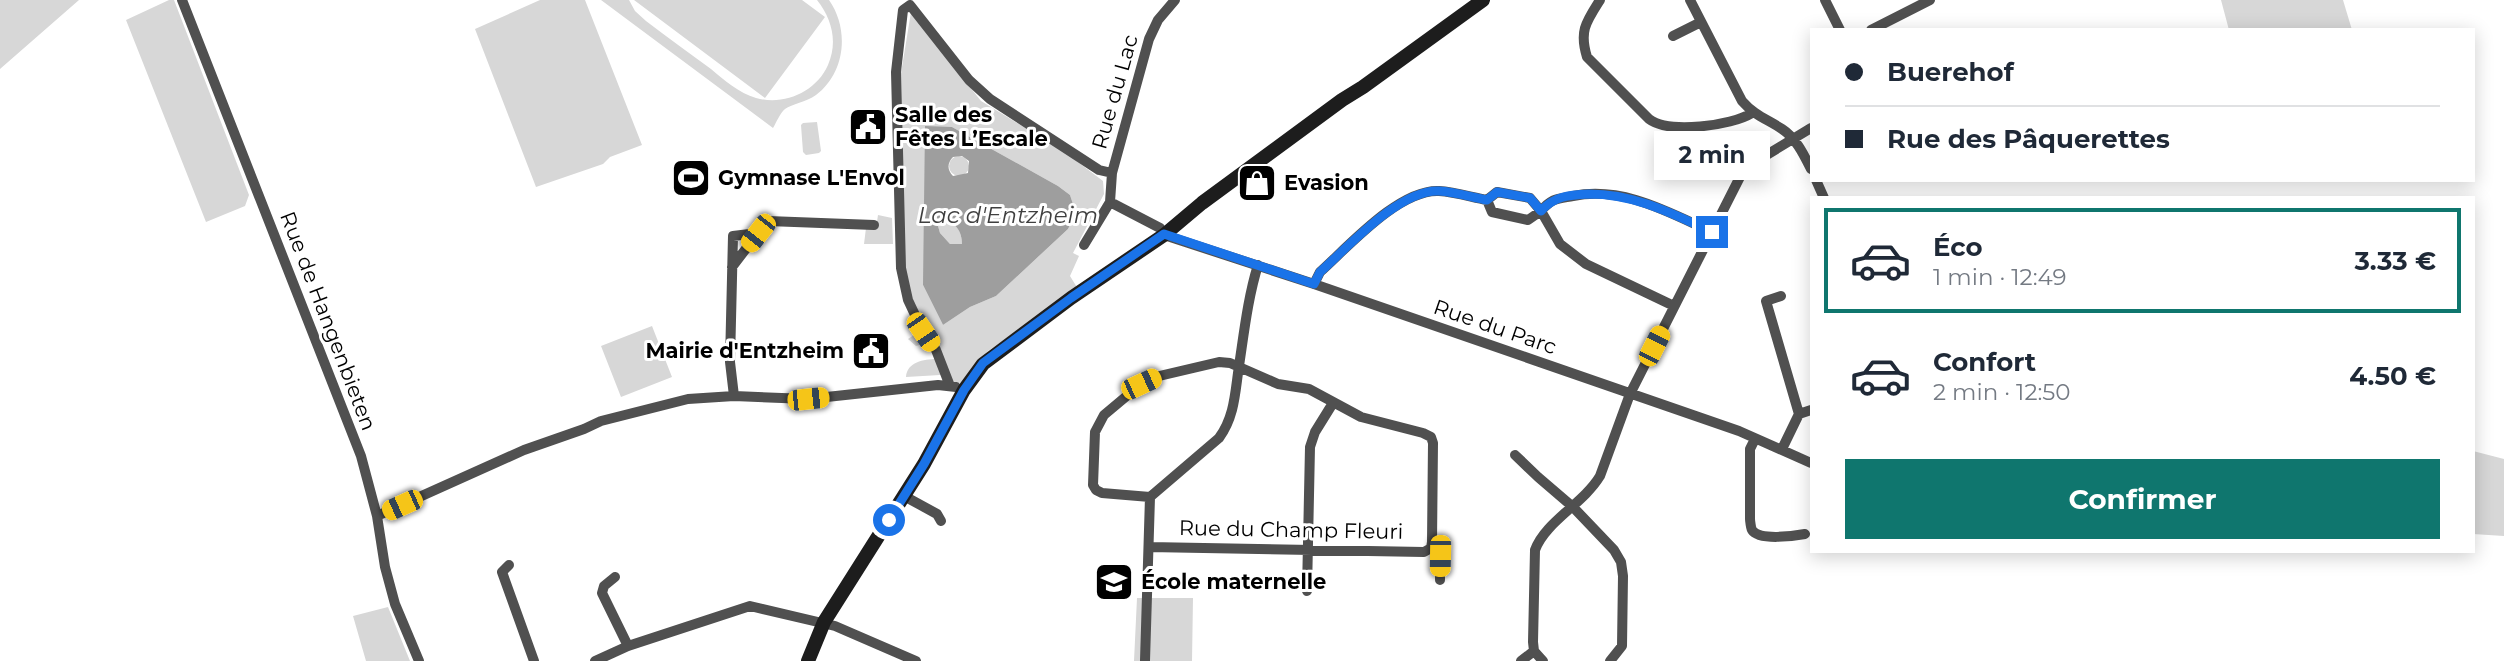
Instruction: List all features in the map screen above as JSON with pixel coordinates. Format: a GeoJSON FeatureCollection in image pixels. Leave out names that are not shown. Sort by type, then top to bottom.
{"type":"FeatureCollection","features":[{"type":"Feature","properties":{"kind":"main road"},"geometry":{"type":"LineString","coordinates":[[808,661],[824,622],[904,496],[957,388],[983,363],[1023,333],[1164,234],[1342,100],[1363,88],[1483,0]]}},
{"type":"Feature","properties":{"kind":"street","name":"Rue de Hangenbieten"},"geometry":{"type":"LineString","coordinates":[[182,0],[361,456],[377,516],[385,567],[395,604],[419,661]]}},
{"type":"Feature","properties":{"kind":"street","name":"Rue du Lac"},"geometry":{"type":"LineString","coordinates":[[1084,245],[1110,202],[1112,173],[1149,39],[1158,20],[1175,0]]}},
{"type":"Feature","properties":{"kind":"street"},"geometry":{"type":"LineString","coordinates":[[1600,0],[1586,21],[1583,32],[1587,57],[1655,124],[1671,127],[1730,123],[1752,113]]}},
{"type":"Feature","properties":{"kind":"street"},"geometry":{"type":"LineString","coordinates":[[1690,0],[1742,101],[1752,113],[1783,130],[1793,139],[1810,167]]}},
{"type":"Feature","properties":{"kind":"street"},"geometry":{"type":"LineString","coordinates":[[1825,0],[1839,28]]}},
{"type":"Feature","properties":{"kind":"street"},"geometry":{"type":"LineString","coordinates":[[1875,28],[1930,0]]}},
{"type":"Feature","properties":{"kind":"street"},"geometry":{"type":"LineString","coordinates":[[957,388],[923,332],[908,300],[901,268],[896,72],[903,10],[910,5],[970,80],[990,99],[1099,170],[1112,173]]}},
{"type":"Feature","properties":{"kind":"street"},"geometry":{"type":"LineString","coordinates":[[1673,36],[1701,22]]}},
{"type":"Feature","properties":{"kind":"street"},"geometry":{"type":"LineString","coordinates":[[1543,661],[1534,651],[1535,550],[1539,538],[1573,507],[1600,476],[1630,394],[1742,173],[1750,165],[1810,129]]}},
{"type":"Feature","properties":{"kind":"street"},"geometry":{"type":"LineString","coordinates":[[1314,284],[1320,272],[1395,205],[1418,195],[1437,191],[1487,200],[1497,192],[1530,198],[1541,211],[1560,244],[1586,264],[1674,306]]}},
{"type":"Feature","properties":{"kind":"street"},"geometry":{"type":"LineString","coordinates":[[1487,200],[1492,212],[1528,220],[1550,200],[1608,194],[1654,205],[1712,232]]}},
{"type":"Feature","properties":{"kind":"street"},"geometry":{"type":"LineString","coordinates":[[1110,202],[1160,228],[1164,234]]}},
{"type":"Feature","properties":{"kind":"street"},"geometry":{"type":"LineString","coordinates":[[732,267],[768,221],[874,225]]}},
{"type":"Feature","properties":{"kind":"street"},"geometry":{"type":"LineString","coordinates":[[734,396],[730,362],[733,236],[758,233]]}},
{"type":"Feature","properties":{"kind":"street","name":"Rue du Parc"},"geometry":{"type":"LineString","coordinates":[[1164,234],[1630,394],[1782,449],[1810,463]]}},
{"type":"Feature","properties":{"kind":"street"},"geometry":{"type":"LineString","coordinates":[[1239,366],[1230,362],[1219,362],[1155,377],[1141,384],[1104,415],[1095,432],[1093,485],[1097,490],[1102,493],[1150,497],[1219,438],[1227,427],[1233,413],[1258,265]]}},
{"type":"Feature","properties":{"kind":"street"},"geometry":{"type":"LineString","coordinates":[[1781,296],[1766,301],[1799,414],[1782,449]]}},
{"type":"Feature","properties":{"kind":"street","name":"Rue du Champ Fleuri"},"geometry":{"type":"LineString","coordinates":[[1239,366],[1278,384],[1310,389],[1361,417],[1431,437],[1430,548]]}},
{"type":"Feature","properties":{"kind":"street"},"geometry":{"type":"LineString","coordinates":[[377,516],[524,450],[601,421],[688,399],[734,396],[808,399],[938,385],[957,388]]}},
{"type":"Feature","properties":{"kind":"street"},"geometry":{"type":"LineString","coordinates":[[1307,592],[1310,447],[1315,432],[1333,403]]}},
{"type":"Feature","properties":{"kind":"street"},"geometry":{"type":"LineString","coordinates":[[1799,414],[1810,410]]}},
{"type":"Feature","properties":{"kind":"street"},"geometry":{"type":"LineString","coordinates":[[1755,439],[1750,449],[1752,530],[1767,537],[1805,534]]}},
{"type":"Feature","properties":{"kind":"street"},"geometry":{"type":"LineString","coordinates":[[1515,455],[1573,507],[1614,550],[1621,562],[1622,646],[1611,661]]}},
{"type":"Feature","properties":{"kind":"street"},"geometry":{"type":"LineString","coordinates":[[904,496],[937,514],[942,521]]}},
{"type":"Feature","properties":{"kind":"street"},"geometry":{"type":"LineString","coordinates":[[1144,661],[1150,497]]}},
{"type":"Feature","properties":{"kind":"street","name":"Rue du Champ Fleuri"},"geometry":{"type":"LineString","coordinates":[[1149,547],[1424,552],[1430,548]]}},
{"type":"Feature","properties":{"kind":"street","name":"Rue du Champ Fleuri"},"geometry":{"type":"LineString","coordinates":[[1430,548],[1440,556],[1440,580]]}},
{"type":"Feature","properties":{"kind":"street"},"geometry":{"type":"LineString","coordinates":[[509,565],[502,572],[534,661]]}},
{"type":"Feature","properties":{"kind":"street"},"geometry":{"type":"LineString","coordinates":[[615,577],[604,586],[601,593],[628,646]]}},
{"type":"Feature","properties":{"kind":"street"},"geometry":{"type":"LineString","coordinates":[[595,661],[628,646],[750,606],[824,622],[916,661]]}},
{"type":"Feature","properties":{"kind":"street"},"geometry":{"type":"LineString","coordinates":[[1521,661],[1534,651]]}},
{"type":"Feature","properties":{"kind":"shaded area"},"geometry":{"type":"Polygon","coordinates":[[[0,0],[79,0],[0,69],[0,0]]]}},
{"type":"Feature","properties":{"kind":"shaded area"},"geometry":{"type":"Polygon","coordinates":[[[174,0],[249,195],[245,206],[206,222],[126,20],[174,0]]]}},
{"type":"Feature","properties":{"kind":"shaded area"},"geometry":{"type":"Polygon","coordinates":[[[540,0],[585,0],[642,145],[610,157],[603,164],[536,187],[475,29],[540,0]]]}},
{"type":"Feature","properties":{"kind":"shaded area"},"geometry":{"type":"Polygon","coordinates":[[[601,0],[629,0],[635,11],[646,21],[732,86],[756,98],[777,100],[798,95],[816,83],[828,65],[833,48],[832,31],[817,0],[829,0],[836,12],[842,37],[838,63],[826,86],[816,95],[785,109],[773,128],[601,0]]]}},
{"type":"Feature","properties":{"kind":"shaded area"},"geometry":{"type":"Polygon","coordinates":[[[634,0],[802,0],[825,17],[765,98],[634,0]]]}},
{"type":"Feature","properties":{"kind":"shaded area"},"geometry":{"type":"Polygon","coordinates":[[[2221,0],[2343,0],[2351,28],[2228,28],[2221,0]]]}},
{"type":"Feature","properties":{"kind":"shaded area"},"geometry":{"type":"Polygon","coordinates":[[[911,12],[981,101],[1062,150],[1103,181],[1104,194],[1073,253],[1079,256],[1070,276],[1078,289],[988,351],[961,383],[946,381],[941,371],[940,375],[906,377],[913,365],[936,359],[926,343],[916,346],[908,339],[920,331],[906,282],[901,73],[911,12]],[[952,127],[923,285],[943,325],[970,307],[996,296],[1068,229],[1076,213],[1070,195],[952,127]]]}},
{"type":"Feature","properties":{"kind":"shaded area"},"geometry":{"type":"Polygon","coordinates":[[[817,122],[821,151],[806,155],[803,152],[801,125],[817,122]]]}},
{"type":"Feature","properties":{"kind":"shaded area"},"geometry":{"type":"Polygon","coordinates":[[[955,156],[963,156],[969,166],[963,176],[955,176],[949,170],[949,162],[955,156]]]}},
{"type":"Feature","properties":{"kind":"shaded area"},"geometry":{"type":"Polygon","coordinates":[[[878,215],[892,218],[893,244],[864,244],[866,228],[876,228],[878,215]]]}},
{"type":"Feature","properties":{"kind":"shaded area"},"geometry":{"type":"Polygon","coordinates":[[[944,222],[958,229],[962,244],[950,244],[940,233],[938,226],[944,222]]]}},
{"type":"Feature","properties":{"kind":"shaded area"},"geometry":{"type":"Polygon","coordinates":[[[652,326],[672,377],[621,397],[601,346],[652,326]]]}},
{"type":"Feature","properties":{"kind":"shaded area"},"geometry":{"type":"Polygon","coordinates":[[[2475,452],[2504,459],[2504,536],[2475,534],[2475,452]]]}},
{"type":"Feature","properties":{"kind":"shaded area"},"geometry":{"type":"Polygon","coordinates":[[[1137,598],[1193,598],[1192,661],[1134,661],[1137,598]]]}},
{"type":"Feature","properties":{"kind":"shaded area"},"geometry":{"type":"Polygon","coordinates":[[[388,607],[410,661],[366,661],[353,616],[388,607]]]}},
{"type":"Feature","properties":{"kind":"water","name":"Lac d'Entzheim"},"geometry":{"type":"Polygon","coordinates":[[[925,126],[952,127],[1070,195],[1076,213],[1068,229],[996,296],[970,307],[943,325],[923,285],[925,126]],[[962,156],[953,157],[949,164],[953,176],[968,173],[969,161],[962,156]],[[944,222],[938,226],[940,233],[950,244],[962,244],[958,229],[944,222]]]}},
{"type":"Feature","properties":{"kind":"place","name":"Salle des Fêtes L’Escale"},"geometry":{"type":"Point","coordinates":[868,127]}},
{"type":"Feature","properties":{"kind":"place","name":"Gymnase L'Envol"},"geometry":{"type":"Point","coordinates":[691,178]}},
{"type":"Feature","properties":{"kind":"place","name":"Evasion"},"geometry":{"type":"Point","coordinates":[1257,183]}},
{"type":"Feature","properties":{"kind":"place","name":"Mairie d'Entzheim"},"geometry":{"type":"Point","coordinates":[871,351]}},
{"type":"Feature","properties":{"kind":"place","name":"École maternelle"},"geometry":{"type":"Point","coordinates":[1114,582]}},
{"type":"Feature","properties":{"kind":"route"},"geometry":{"type":"LineString","coordinates":[[889,520],[924,464],[964,390],[983,363],[1164,234],[1314,284],[1320,272],[1395,205],[1418,195],[1437,191],[1487,200],[1497,192],[1530,198],[1541,211],[1550,200],[1579,195],[1608,194],[1629,197],[1654,205],[1712,232]]}}]}
